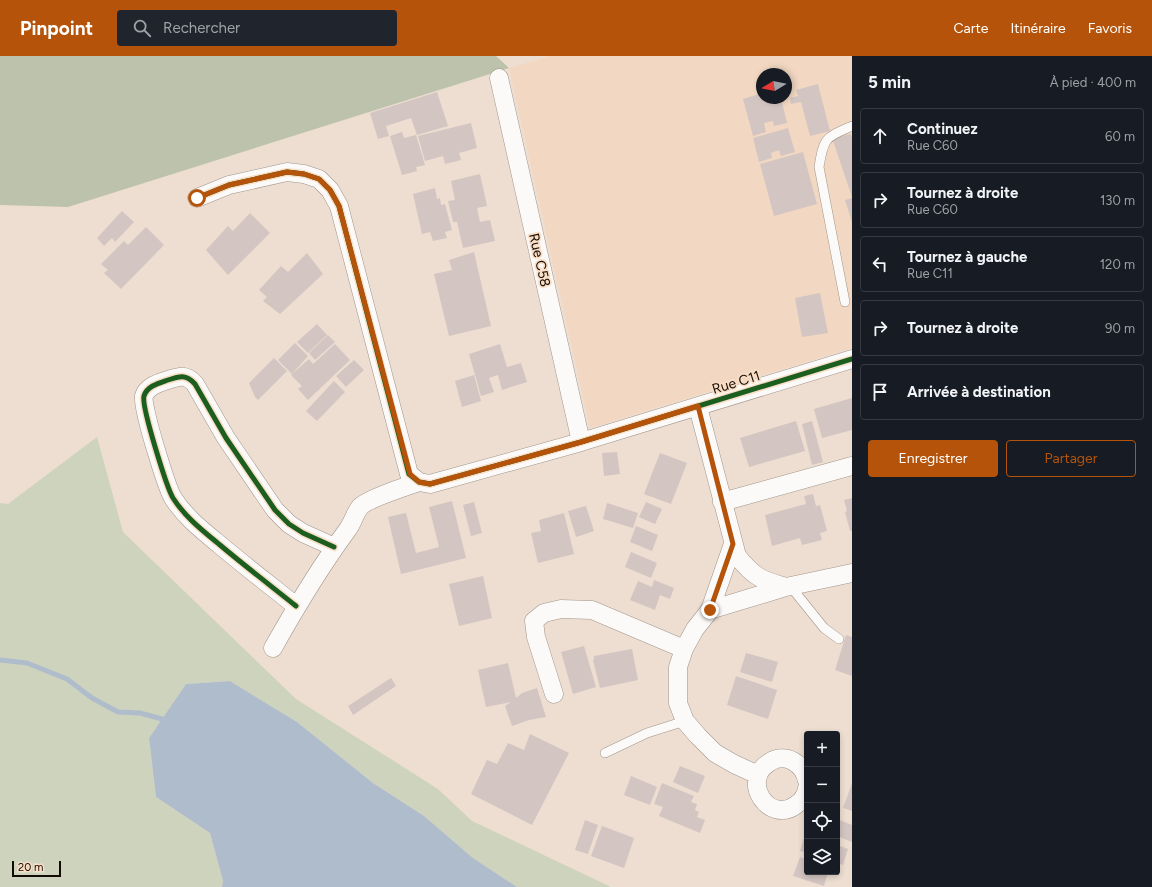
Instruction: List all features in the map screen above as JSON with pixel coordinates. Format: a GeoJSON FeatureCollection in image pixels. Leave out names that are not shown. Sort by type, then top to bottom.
{"type":"FeatureCollection","features":[{"type":"Feature","properties":{"kind":"street","name":"Rue C58"},"geometry":{"type":"LineString","coordinates":[[499,78],[581,442]]}},
{"type":"Feature","properties":{"kind":"street"},"geometry":{"type":"LineString","coordinates":[[197,198],[229,185],[287,172],[304,174],[319,179],[330,190],[339,206],[410,474],[419,482]]}},
{"type":"Feature","properties":{"kind":"street","name":"Rue C11"},"geometry":{"type":"LineString","coordinates":[[273,648],[296,606],[334,547],[350,527],[361,507],[380,497],[419,482],[430,484],[581,442],[852,359]]}},
{"type":"Feature","properties":{"kind":"street"},"geometry":{"type":"LineString","coordinates":[[296,606],[193,523],[173,498],[162,468],[145,411],[144,397],[149,388],[179,376],[189,378],[195,384],[226,438],[275,510],[289,524],[303,533],[334,547]]}},
{"type":"Feature","properties":{"kind":"street"},"geometry":{"type":"LineString","coordinates":[[698,406],[737,556],[748,570],[764,581],[786,588]]}},
{"type":"Feature","properties":{"kind":"street"},"geometry":{"type":"LineString","coordinates":[[722,502],[852,466]]}},
{"type":"Feature","properties":{"kind":"street"},"geometry":{"type":"LineString","coordinates":[[733,544],[710,610],[695,629],[684,649],[678,667],[678,704],[685,721],[715,753],[758,775]]}},
{"type":"Feature","properties":{"kind":"street"},"geometry":{"type":"LineString","coordinates":[[710,610],[786,588],[852,573]]}},
{"type":"Feature","properties":{"kind":"street"},"geometry":{"type":"LineString","coordinates":[[554,694],[536,637],[534,621],[544,613],[561,609],[592,610],[684,649]]}},
{"type":"Feature","properties":{"kind":"street"},"geometry":{"type":"LineString","coordinates":[[804,771],[800,766],[791,760],[781,758],[763,766],[758,775],[756,785],[758,795],[764,803],[773,808],[782,810],[792,808],[804,797]]}},
{"type":"Feature","properties":{"kind":"lane"},"geometry":{"type":"LineString","coordinates":[[845,302],[819,167],[822,147],[830,136],[852,126]]}},
{"type":"Feature","properties":{"kind":"lane"},"geometry":{"type":"LineString","coordinates":[[786,588],[795,592],[824,628],[839,639]]}},
{"type":"Feature","properties":{"kind":"lane"},"geometry":{"type":"LineString","coordinates":[[605,753],[647,733],[685,721]]}},
{"type":"Feature","properties":{"kind":"shaded area"},"geometry":{"type":"Polygon","coordinates":[[[550,56],[852,56],[852,348],[590,428],[509,68],[550,56]]]}},
{"type":"Feature","properties":{"kind":"green space"},"geometry":{"type":"Polygon","coordinates":[[[0,56],[496,56],[509,68],[68,207],[0,205],[0,56]]]}},
{"type":"Feature","properties":{"kind":"green space"},"geometry":{"type":"Polygon","coordinates":[[[97,437],[123,532],[296,699],[438,789],[472,821],[611,887],[517,887],[473,858],[424,816],[373,783],[297,722],[230,681],[186,684],[149,738],[156,797],[210,833],[223,881],[222,887],[0,887],[0,503],[8,504],[97,437]]]}},
{"type":"Feature","properties":{"kind":"water"},"geometry":{"type":"Polygon","coordinates":[[[230,681],[297,722],[373,783],[424,816],[473,858],[517,887],[222,887],[223,881],[210,833],[156,797],[149,738],[186,684],[230,681]]]}},
{"type":"Feature","properties":{"kind":"building"},"geometry":{"type":"Polygon","coordinates":[[[818,84],[830,131],[810,136],[801,102],[792,104],[792,98],[798,96],[796,90],[818,84]]]}},
{"type":"Feature","properties":{"kind":"building"},"geometry":{"type":"Polygon","coordinates":[[[437,92],[448,126],[417,135],[411,118],[386,126],[389,136],[378,139],[370,113],[437,92]]]}},
{"type":"Feature","properties":{"kind":"building"},"geometry":{"type":"Polygon","coordinates":[[[756,95],[756,104],[782,104],[787,123],[774,126],[773,121],[764,123],[766,132],[753,136],[743,99],[756,95]]]}},
{"type":"Feature","properties":{"kind":"building"},"geometry":{"type":"Polygon","coordinates":[[[471,123],[477,148],[459,153],[461,160],[445,164],[443,156],[425,161],[418,136],[471,123]]]}},
{"type":"Feature","properties":{"kind":"building"},"geometry":{"type":"Polygon","coordinates":[[[788,128],[795,152],[781,156],[779,150],[771,153],[772,158],[759,162],[753,138],[788,128]]]}},
{"type":"Feature","properties":{"kind":"building"},"geometry":{"type":"Polygon","coordinates":[[[402,132],[404,138],[416,135],[425,165],[416,167],[417,171],[402,175],[390,136],[402,132]]]}},
{"type":"Feature","properties":{"kind":"building"},"geometry":{"type":"Polygon","coordinates":[[[851,134],[852,138],[852,197],[832,138],[851,134]]]}},
{"type":"Feature","properties":{"kind":"building"},"geometry":{"type":"Polygon","coordinates":[[[803,152],[817,204],[774,216],[760,164],[803,152]]]}},
{"type":"Feature","properties":{"kind":"building"},"geometry":{"type":"Polygon","coordinates":[[[480,174],[487,206],[477,208],[480,222],[490,220],[495,241],[463,248],[457,222],[453,222],[448,201],[455,200],[451,181],[480,174]]]}},
{"type":"Feature","properties":{"kind":"building"},"geometry":{"type":"Polygon","coordinates":[[[435,188],[437,199],[440,198],[441,205],[445,204],[452,230],[445,232],[447,238],[433,241],[430,232],[422,234],[413,194],[435,188]]]}},
{"type":"Feature","properties":{"kind":"building"},"geometry":{"type":"Polygon","coordinates":[[[852,198],[852,222],[845,200],[852,198]]]}},
{"type":"Feature","properties":{"kind":"building"},"geometry":{"type":"Polygon","coordinates":[[[122,211],[134,222],[115,242],[112,238],[104,246],[97,238],[122,211]]]}},
{"type":"Feature","properties":{"kind":"building"},"geometry":{"type":"Polygon","coordinates":[[[250,213],[270,233],[228,275],[206,250],[228,226],[233,231],[250,213]]]}},
{"type":"Feature","properties":{"kind":"building"},"geometry":{"type":"Polygon","coordinates":[[[146,227],[164,245],[121,289],[104,273],[108,270],[101,264],[124,241],[128,245],[146,227]]]}},
{"type":"Feature","properties":{"kind":"building"},"geometry":{"type":"Polygon","coordinates":[[[474,252],[491,326],[449,336],[434,274],[452,270],[449,260],[474,252]]]}},
{"type":"Feature","properties":{"kind":"building"},"geometry":{"type":"Polygon","coordinates":[[[307,253],[323,274],[280,314],[263,301],[267,297],[259,290],[281,266],[288,272],[307,253]]]}},
{"type":"Feature","properties":{"kind":"building"},"geometry":{"type":"Polygon","coordinates":[[[820,293],[828,333],[802,337],[795,298],[820,293]]]}},
{"type":"Feature","properties":{"kind":"building"},"geometry":{"type":"Polygon","coordinates":[[[317,324],[327,335],[308,353],[297,342],[317,324]]]}},
{"type":"Feature","properties":{"kind":"building"},"geometry":{"type":"Polygon","coordinates":[[[328,335],[335,342],[315,360],[309,353],[328,335]]]}},
{"type":"Feature","properties":{"kind":"building"},"geometry":{"type":"Polygon","coordinates":[[[295,343],[308,356],[292,374],[278,360],[295,343]]]}},
{"type":"Feature","properties":{"kind":"building"},"geometry":{"type":"Polygon","coordinates":[[[335,344],[350,360],[308,400],[298,389],[302,386],[291,375],[309,359],[313,364],[335,344]]]}},
{"type":"Feature","properties":{"kind":"building"},"geometry":{"type":"Polygon","coordinates":[[[500,344],[507,367],[521,363],[527,382],[502,390],[498,375],[489,378],[494,392],[481,396],[469,354],[500,344]]]}},
{"type":"Feature","properties":{"kind":"building"},"geometry":{"type":"Polygon","coordinates":[[[274,358],[287,371],[258,400],[255,397],[249,383],[274,358]]]}},
{"type":"Feature","properties":{"kind":"building"},"geometry":{"type":"Polygon","coordinates":[[[354,360],[364,370],[346,387],[336,376],[354,360]]]}},
{"type":"Feature","properties":{"kind":"building"},"geometry":{"type":"Polygon","coordinates":[[[474,375],[481,401],[462,407],[455,381],[474,375]]]}},
{"type":"Feature","properties":{"kind":"building"},"geometry":{"type":"Polygon","coordinates":[[[334,381],[345,392],[317,421],[306,411],[334,381]]]}},
{"type":"Feature","properties":{"kind":"building"},"geometry":{"type":"Polygon","coordinates":[[[852,398],[852,430],[822,438],[814,409],[852,398]]]}},
{"type":"Feature","properties":{"kind":"building"},"geometry":{"type":"Polygon","coordinates":[[[796,421],[805,451],[749,467],[740,438],[796,421]]]}},
{"type":"Feature","properties":{"kind":"building"},"geometry":{"type":"Polygon","coordinates":[[[812,421],[823,462],[812,465],[802,424],[812,421]]]}},
{"type":"Feature","properties":{"kind":"building"},"geometry":{"type":"Polygon","coordinates":[[[617,452],[620,474],[604,476],[602,453],[617,452]]]}},
{"type":"Feature","properties":{"kind":"building"},"geometry":{"type":"Polygon","coordinates":[[[660,453],[687,463],[671,504],[644,494],[660,453]]]}},
{"type":"Feature","properties":{"kind":"building"},"geometry":{"type":"Polygon","coordinates":[[[813,494],[816,506],[820,505],[827,531],[820,533],[822,540],[802,545],[800,538],[772,546],[765,515],[806,504],[804,496],[813,494]]]}},
{"type":"Feature","properties":{"kind":"building"},"geometry":{"type":"Polygon","coordinates":[[[852,498],[852,531],[850,531],[845,512],[847,511],[844,500],[852,498]]]}},
{"type":"Feature","properties":{"kind":"building"},"geometry":{"type":"Polygon","coordinates":[[[452,501],[466,558],[401,574],[388,517],[406,513],[416,553],[439,547],[429,507],[452,501]]]}},
{"type":"Feature","properties":{"kind":"building"},"geometry":{"type":"Polygon","coordinates":[[[474,502],[482,533],[471,536],[463,505],[474,502]]]}},
{"type":"Feature","properties":{"kind":"building"},"geometry":{"type":"Polygon","coordinates":[[[646,502],[662,509],[655,524],[639,517],[646,502]]]}},
{"type":"Feature","properties":{"kind":"building"},"geometry":{"type":"Polygon","coordinates":[[[607,503],[638,513],[633,528],[603,519],[607,503]]]}},
{"type":"Feature","properties":{"kind":"building"},"geometry":{"type":"Polygon","coordinates":[[[586,506],[594,531],[576,537],[568,511],[586,506]]]}},
{"type":"Feature","properties":{"kind":"building"},"geometry":{"type":"Polygon","coordinates":[[[564,513],[574,554],[538,563],[531,533],[541,531],[539,520],[564,513]]]}},
{"type":"Feature","properties":{"kind":"building"},"geometry":{"type":"Polygon","coordinates":[[[636,526],[658,535],[652,551],[630,542],[636,526]]]}},
{"type":"Feature","properties":{"kind":"building"},"geometry":{"type":"Polygon","coordinates":[[[631,552],[657,563],[651,578],[625,567],[631,552]]]}},
{"type":"Feature","properties":{"kind":"building"},"geometry":{"type":"Polygon","coordinates":[[[483,576],[492,618],[459,626],[449,584],[483,576]]]}},
{"type":"Feature","properties":{"kind":"building"},"geometry":{"type":"Polygon","coordinates":[[[654,580],[674,588],[670,599],[660,595],[655,610],[630,600],[638,581],[652,587],[654,580]]]}},
{"type":"Feature","properties":{"kind":"building"},"geometry":{"type":"Polygon","coordinates":[[[846,635],[852,637],[852,676],[835,670],[846,635]]]}},
{"type":"Feature","properties":{"kind":"building"},"geometry":{"type":"Polygon","coordinates":[[[584,646],[596,687],[573,694],[561,652],[584,646]]]}},
{"type":"Feature","properties":{"kind":"building"},"geometry":{"type":"Polygon","coordinates":[[[632,649],[638,680],[600,688],[593,660],[594,656],[632,649]]]}},
{"type":"Feature","properties":{"kind":"building"},"geometry":{"type":"Polygon","coordinates":[[[746,653],[778,662],[772,682],[740,672],[746,653]]]}},
{"type":"Feature","properties":{"kind":"building"},"geometry":{"type":"Polygon","coordinates":[[[508,663],[516,698],[522,693],[537,688],[546,717],[529,720],[512,726],[505,706],[511,702],[486,707],[478,670],[508,663]]]}},
{"type":"Feature","properties":{"kind":"building"},"geometry":{"type":"Polygon","coordinates":[[[736,676],[777,690],[768,719],[727,705],[736,676]]]}},
{"type":"Feature","properties":{"kind":"building"},"geometry":{"type":"Polygon","coordinates":[[[391,678],[396,686],[353,715],[348,706],[391,678]]]}},
{"type":"Feature","properties":{"kind":"building"},"geometry":{"type":"Polygon","coordinates":[[[530,734],[569,753],[532,825],[471,794],[487,760],[497,764],[508,743],[524,750],[530,734]]]}},
{"type":"Feature","properties":{"kind":"building"},"geometry":{"type":"Polygon","coordinates":[[[680,766],[705,776],[698,793],[673,782],[680,766]]]}},
{"type":"Feature","properties":{"kind":"building"},"geometry":{"type":"Polygon","coordinates":[[[631,776],[657,787],[650,805],[624,795],[631,776]]]}},
{"type":"Feature","properties":{"kind":"building"},"geometry":{"type":"Polygon","coordinates":[[[662,783],[694,796],[691,802],[697,804],[695,810],[699,812],[697,817],[705,820],[700,833],[659,816],[663,807],[654,804],[662,783]]]}},
{"type":"Feature","properties":{"kind":"building"},"geometry":{"type":"Polygon","coordinates":[[[852,783],[852,811],[843,808],[852,783]]]}},
{"type":"Feature","properties":{"kind":"building"},"geometry":{"type":"Polygon","coordinates":[[[585,820],[598,825],[588,854],[575,850],[585,820]]]}},
{"type":"Feature","properties":{"kind":"building"},"geometry":{"type":"Polygon","coordinates":[[[840,820],[852,825],[852,842],[840,837],[840,820]]]}},
{"type":"Feature","properties":{"kind":"building"},"geometry":{"type":"Polygon","coordinates":[[[602,826],[634,838],[624,868],[591,856],[602,826]]]}},
{"type":"Feature","properties":{"kind":"building"},"geometry":{"type":"Polygon","coordinates":[[[804,837],[804,852],[800,851],[804,837]]]}},
{"type":"Feature","properties":{"kind":"building"},"geometry":{"type":"Polygon","coordinates":[[[840,846],[848,849],[843,865],[840,864],[840,846]]]}},
{"type":"Feature","properties":{"kind":"building"},"geometry":{"type":"Polygon","coordinates":[[[800,857],[804,859],[804,875],[827,875],[824,886],[793,876],[800,857]]]}},
{"type":"Feature","properties":{"kind":"waterway"},"geometry":{"type":"LineString","coordinates":[[0,660],[27,663],[67,679],[92,698],[118,712],[140,713],[162,719],[168,723]]}},
{"type":"Feature","properties":{"kind":"cycle path"},"geometry":{"type":"LineString","coordinates":[[197,198],[229,185],[287,172],[304,174],[319,179],[330,190],[339,206],[409,474],[419,482],[430,484],[581,442],[852,359]]}},
{"type":"Feature","properties":{"kind":"cycle path"},"geometry":{"type":"LineString","coordinates":[[296,606],[201,529],[189,518],[173,498],[160,464],[146,415],[144,396],[148,390],[157,384],[176,378],[186,377],[192,381],[226,438],[275,510],[289,524],[303,533],[334,547]]}},
{"type":"Feature","properties":{"kind":"route"},"geometry":{"type":"LineString","coordinates":[[197,198],[229,185],[287,172],[304,174],[319,179],[330,190],[339,206],[410,474],[419,482],[430,484],[581,442],[698,406],[733,544],[710,610]]}}]}
